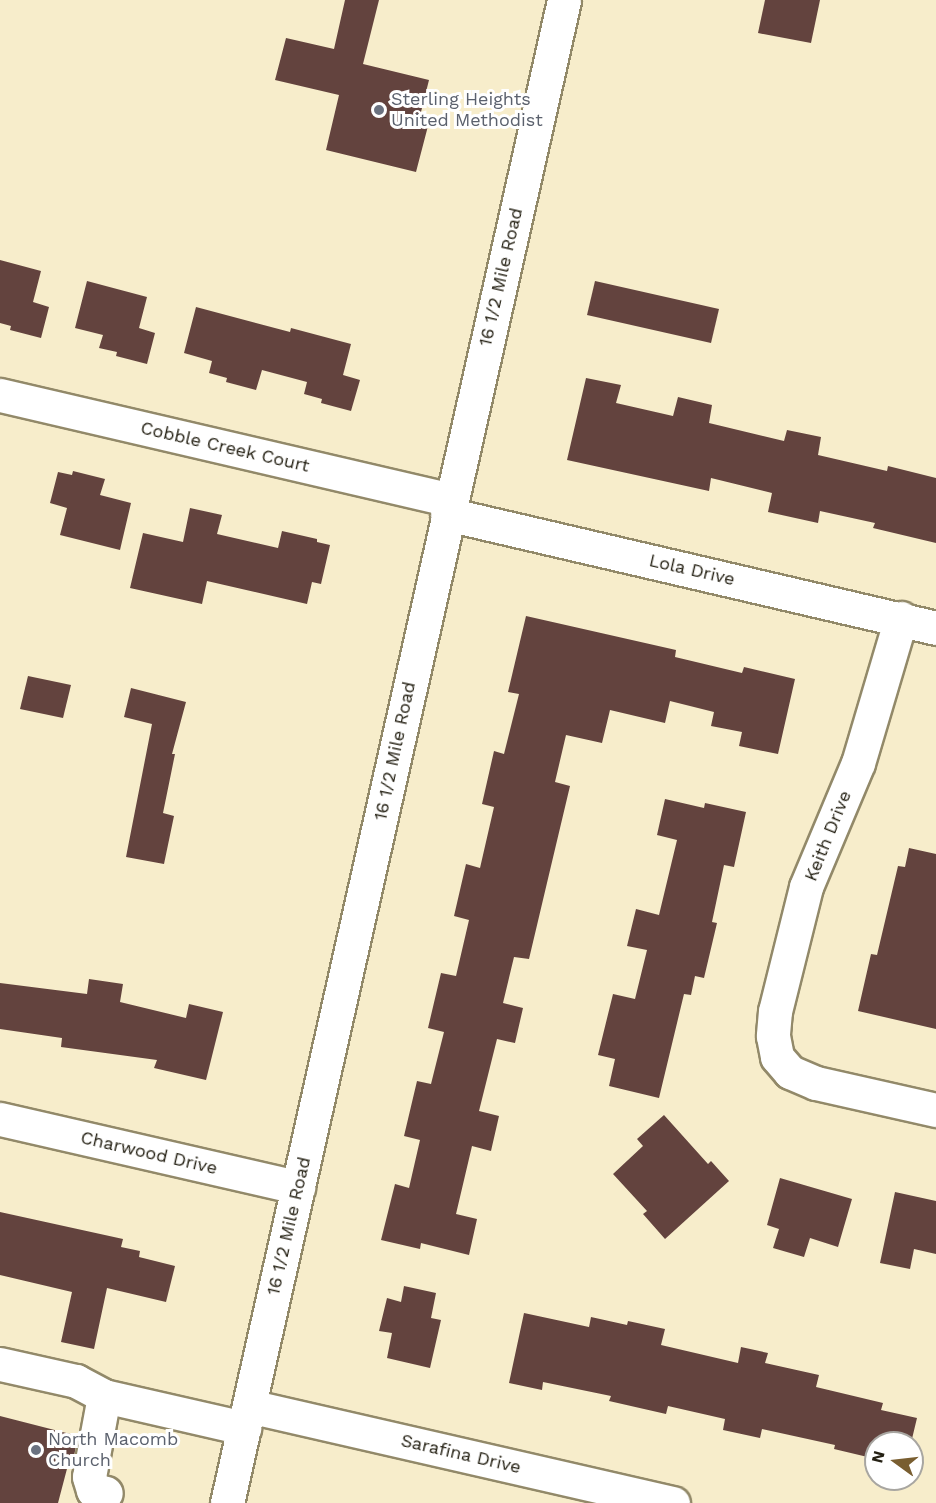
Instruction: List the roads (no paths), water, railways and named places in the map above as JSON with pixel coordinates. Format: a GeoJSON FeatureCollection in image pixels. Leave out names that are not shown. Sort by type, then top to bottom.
{"type":"FeatureCollection","features":[{"type":"Feature","properties":{"kind":"street","name":"16 1/2 Mile Road"},"geometry":{"type":"LineString","coordinates":[[227,1503],[564,0]]}},
{"type":"Feature","properties":{"kind":"street","name":"Cobble Creek Court"},"geometry":{"type":"LineString","coordinates":[[0,395],[449,507]]}},
{"type":"Feature","properties":{"kind":"street","name":"Lola Drive"},"geometry":{"type":"LineString","coordinates":[[449,507],[936,628]]}},
{"type":"Feature","properties":{"kind":"street","name":"Keith Drive"},"geometry":{"type":"LineString","coordinates":[[901,618],[858,763],[806,887],[775,1011],[773,1036],[777,1057],[790,1072],[816,1083],[936,1110]]}},
{"type":"Feature","properties":{"kind":"street","name":"Charwood Drive"},"geometry":{"type":"LineString","coordinates":[[0,1119],[298,1187]]}},
{"type":"Feature","properties":{"kind":"street","name":"Sarafina Drive"},"geometry":{"type":"LineString","coordinates":[[0,1364],[76,1381],[104,1396],[247,1417],[673,1503]]}},
{"type":"Feature","properties":{"kind":"street"},"geometry":{"type":"LineString","coordinates":[[104,1396],[88,1477],[93,1490],[106,1493]]}},
{"type":"Feature","properties":{"kind":"place","name":"Sterling Heights United Methodist"},"geometry":{"type":"Point","coordinates":[379,110]}},
{"type":"Feature","properties":{"kind":"place","name":"North Macomb Church"},"geometry":{"type":"Point","coordinates":[36,1450]}}]}
